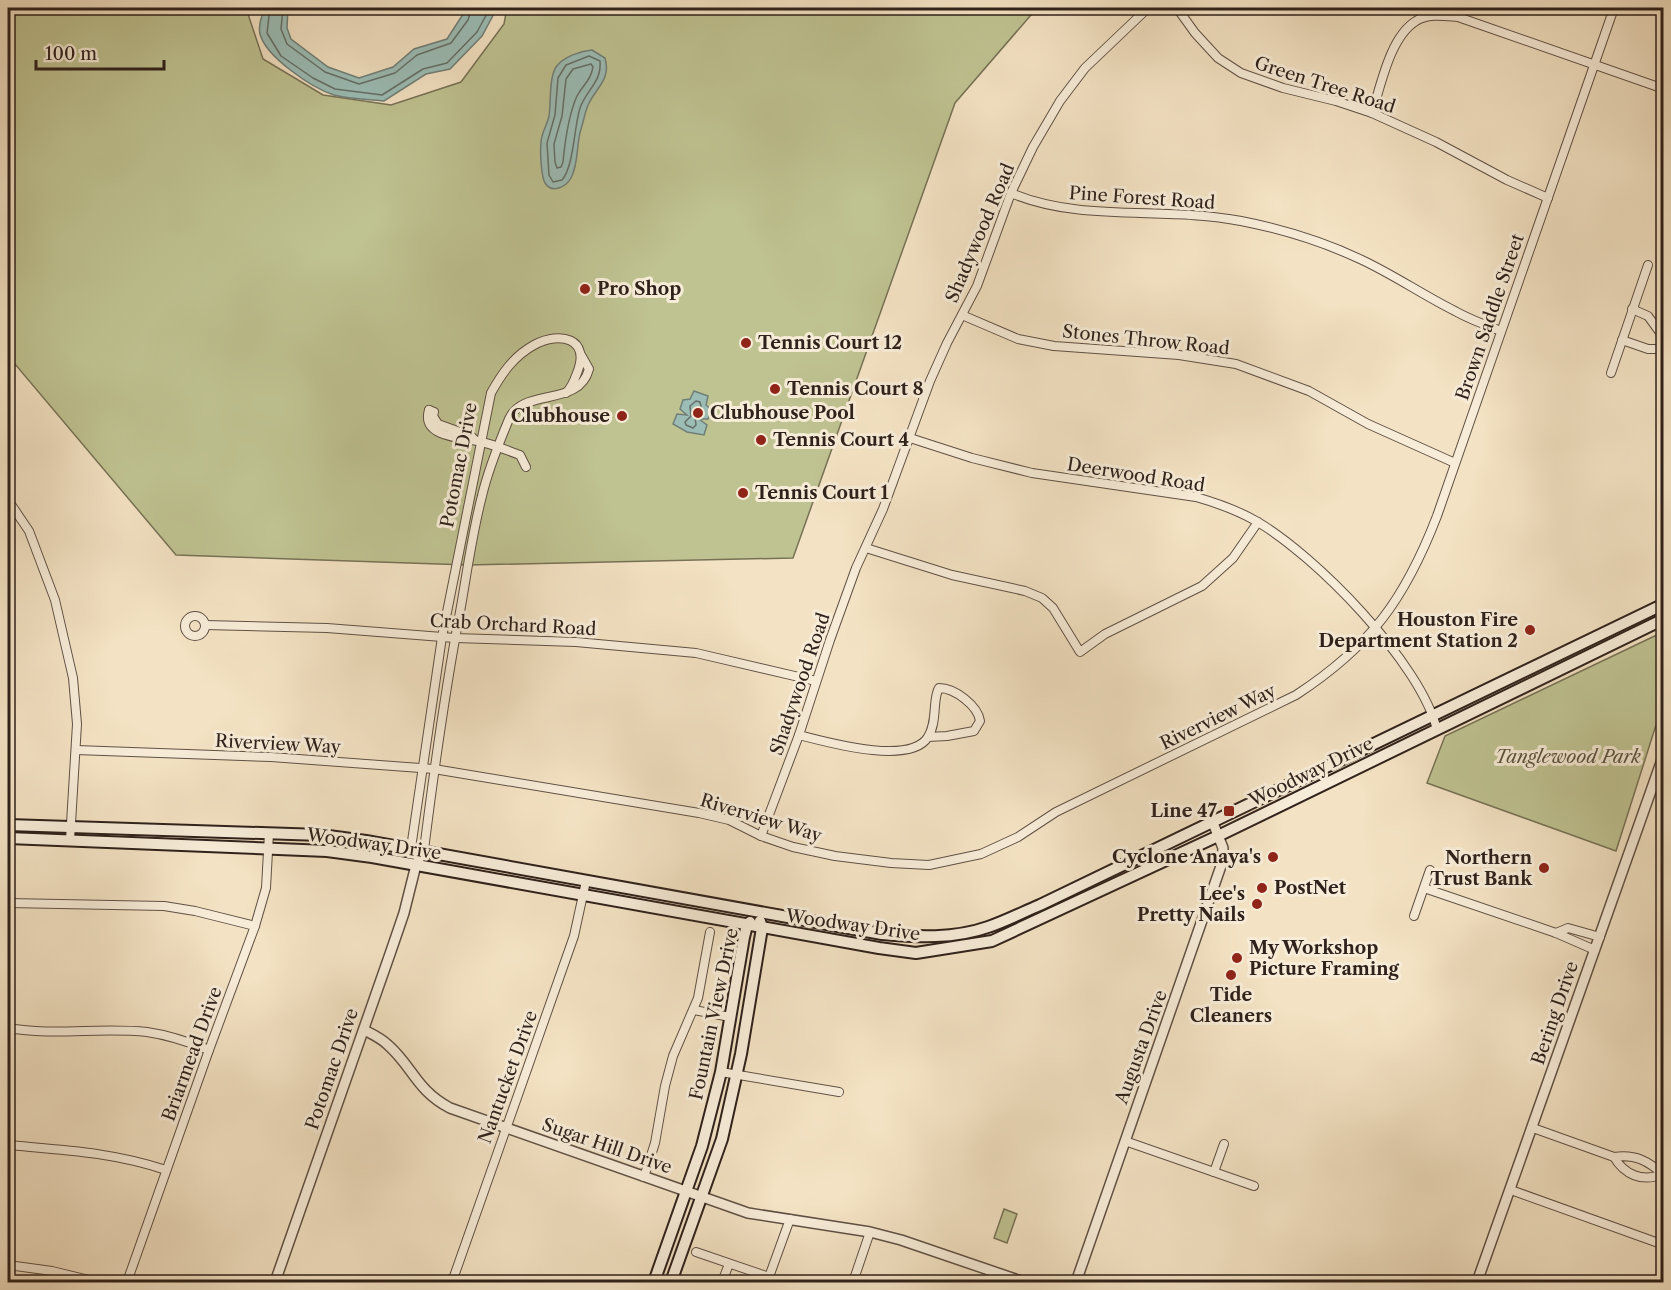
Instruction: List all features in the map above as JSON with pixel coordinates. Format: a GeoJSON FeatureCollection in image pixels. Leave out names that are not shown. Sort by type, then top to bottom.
{"type":"FeatureCollection","features":[{"type":"Feature","properties":{"kind":"main road","name":"Woodway Drive"},"geometry":{"type":"LineString","coordinates":[[8,825],[321,835],[424,850],[882,934],[916,937],[946,936],[988,927],[1098,877],[1664,604]]}},
{"type":"Feature","properties":{"kind":"main road","name":"Woodway Drive"},"geometry":{"type":"LineString","coordinates":[[8,837],[327,851],[916,953],[992,941],[1104,891],[1664,619]]}},
{"type":"Feature","properties":{"kind":"main road"},"geometry":{"type":"LineString","coordinates":[[1546,660],[1554,673]]}},
{"type":"Feature","properties":{"kind":"main road"},"geometry":{"type":"LineString","coordinates":[[1514,675],[1521,689]]}},
{"type":"Feature","properties":{"kind":"main road"},"geometry":{"type":"LineString","coordinates":[[1316,772],[1323,784]]}},
{"type":"Feature","properties":{"kind":"main road"},"geometry":{"type":"LineString","coordinates":[[1098,877],[1104,891]]}},
{"type":"Feature","properties":{"kind":"main road","name":"Fountain View Drive"},"geometry":{"type":"LineString","coordinates":[[654,1282],[702,1146],[721,1072],[747,925],[758,913]]}},
{"type":"Feature","properties":{"kind":"main road","name":"Fountain View Drive"},"geometry":{"type":"LineString","coordinates":[[671,1282],[722,1139],[737,1075],[762,928],[758,913]]}},
{"type":"Feature","properties":{"kind":"main road"},"geometry":{"type":"LineString","coordinates":[[879,948],[882,934]]}},
{"type":"Feature","properties":{"kind":"street","name":"Shadywood Road"},"geometry":{"type":"LineString","coordinates":[[761,836],[800,735],[816,681],[856,568],[883,508],[930,381],[977,286],[1011,193],[1033,147],[1060,101],[1085,68],[1148,8]]}},
{"type":"Feature","properties":{"kind":"street","name":"Green Tree Road"},"geometry":{"type":"LineString","coordinates":[[1177,8],[1195,33],[1218,58],[1240,73],[1283,88],[1372,113],[1548,198]]}},
{"type":"Feature","properties":{"kind":"street","name":"Brown Saddle Street"},"geometry":{"type":"LineString","coordinates":[[1376,628],[1413,574],[1437,516],[1614,8]]}},
{"type":"Feature","properties":{"kind":"street"},"geometry":{"type":"LineString","coordinates":[[1372,113],[1395,44],[1416,21],[1429,16],[1458,17],[1664,89]]}},
{"type":"Feature","properties":{"kind":"street","name":"Pine Forest Road"},"geometry":{"type":"LineString","coordinates":[[1011,193],[1034,202],[1067,209],[1198,214],[1242,221],[1299,235],[1362,260],[1455,312],[1501,331]]}},
{"type":"Feature","properties":{"kind":"street"},"geometry":{"type":"LineString","coordinates":[[1611,373],[1648,266]]}},
{"type":"Feature","properties":{"kind":"street"},"geometry":{"type":"LineString","coordinates":[[1632,309],[1648,316],[1664,338]]}},
{"type":"Feature","properties":{"kind":"street","name":"Stones Throw Road"},"geometry":{"type":"LineString","coordinates":[[962,315],[1018,339],[1054,346],[1179,355],[1236,364],[1309,391],[1368,424],[1455,463]]}},
{"type":"Feature","properties":{"kind":"street","name":"Potomac Drive"},"geometry":{"type":"LineString","coordinates":[[275,1282],[404,914],[416,865],[424,850],[455,638],[482,495],[511,416],[524,405],[566,393],[572,387],[581,355],[577,345],[567,338],[553,338],[534,345],[513,360],[502,373],[491,393],[478,441],[442,637],[411,848],[416,865]]}},
{"type":"Feature","properties":{"kind":"street"},"geometry":{"type":"LineString","coordinates":[[1622,340],[1654,350],[1664,349]]}},
{"type":"Feature","properties":{"kind":"street"},"geometry":{"type":"LineString","coordinates":[[478,441],[471,436],[438,424],[433,416],[434,412],[429,410],[427,420],[429,426],[436,431],[520,454],[526,467]]}},
{"type":"Feature","properties":{"kind":"street","name":"Deerwood Road"},"geometry":{"type":"LineString","coordinates":[[910,438],[972,458],[1032,473],[1196,497],[1220,504],[1257,522],[1292,545],[1323,573],[1376,628],[1407,668],[1433,714],[1437,730]]}},
{"type":"Feature","properties":{"kind":"street"},"geometry":{"type":"LineString","coordinates":[[8,500],[28,531],[56,600],[73,678],[76,750],[70,840]]}},
{"type":"Feature","properties":{"kind":"street"},"geometry":{"type":"LineString","coordinates":[[866,548],[952,575],[1025,591],[1042,598],[1053,608],[1080,652],[1105,634],[1202,586],[1233,558],[1257,522]]}},
{"type":"Feature","properties":{"kind":"street","name":"Crab Orchard Road"},"geometry":{"type":"LineString","coordinates":[[205,625],[299,626],[455,638],[576,642],[696,653],[816,681]]}},
{"type":"Feature","properties":{"kind":"street","name":"Riverview Way"},"geometry":{"type":"LineString","coordinates":[[76,750],[271,758],[435,769],[699,813],[729,820],[761,836],[793,847],[835,856],[929,865],[981,854],[1018,837],[1073,804],[1296,695],[1333,669],[1376,628]]}},
{"type":"Feature","properties":{"kind":"street"},"geometry":{"type":"LineString","coordinates":[[800,735],[843,746],[900,751],[920,745],[928,737],[936,716],[936,693],[939,688],[946,688],[977,711],[980,721],[974,731],[928,737]]}},
{"type":"Feature","properties":{"kind":"street","name":"Bering Drive"},"geometry":{"type":"LineString","coordinates":[[1477,1282],[1664,754]]}},
{"type":"Feature","properties":{"kind":"street","name":"Augusta Drive"},"geometry":{"type":"LineString","coordinates":[[1076,1282],[1222,863],[1223,848],[1213,823]]}},
{"type":"Feature","properties":{"kind":"street","name":"Briarmead Drive"},"geometry":{"type":"LineString","coordinates":[[127,1282],[255,927],[266,888],[269,833]]}},
{"type":"Feature","properties":{"kind":"street"},"geometry":{"type":"LineString","coordinates":[[1414,916],[1430,870]]}},
{"type":"Feature","properties":{"kind":"street","name":"Nantucket Drive"},"geometry":{"type":"LineString","coordinates":[[452,1282],[574,936],[586,881]]}},
{"type":"Feature","properties":{"kind":"street"},"geometry":{"type":"LineString","coordinates":[[1424,888],[1556,933],[1595,950]]}},
{"type":"Feature","properties":{"kind":"street"},"geometry":{"type":"LineString","coordinates":[[8,903],[164,906],[195,911],[255,927]]}},
{"type":"Feature","properties":{"kind":"street"},"geometry":{"type":"LineString","coordinates":[[1556,933],[1568,928],[1600,937]]}},
{"type":"Feature","properties":{"kind":"street"},"geometry":{"type":"LineString","coordinates":[[644,1177],[656,1143],[663,1095],[673,1056],[702,986],[710,932]]}},
{"type":"Feature","properties":{"kind":"street"},"geometry":{"type":"LineString","coordinates":[[694,1010],[730,1017]]}},
{"type":"Feature","properties":{"kind":"street"},"geometry":{"type":"LineString","coordinates":[[8,1028],[42,1033],[147,1032],[174,1037],[209,1050]]}},
{"type":"Feature","properties":{"kind":"street","name":"Sugar Hill Drive"},"geometry":{"type":"LineString","coordinates":[[364,1030],[389,1046],[435,1101],[450,1108],[748,1213],[870,1232],[915,1244],[1024,1282]]}},
{"type":"Feature","properties":{"kind":"street"},"geometry":{"type":"LineString","coordinates":[[721,1072],[839,1092]]}},
{"type":"Feature","properties":{"kind":"street"},"geometry":{"type":"LineString","coordinates":[[1533,1128],[1614,1157],[1633,1156],[1651,1163],[1663,1174]]}},
{"type":"Feature","properties":{"kind":"street"},"geometry":{"type":"LineString","coordinates":[[1125,1141],[1254,1186]]}},
{"type":"Feature","properties":{"kind":"street"},"geometry":{"type":"LineString","coordinates":[[1214,1172],[1224,1144]]}},
{"type":"Feature","properties":{"kind":"street"},"geometry":{"type":"LineString","coordinates":[[8,1145],[99,1153],[140,1161],[166,1170]]}},
{"type":"Feature","properties":{"kind":"street"},"geometry":{"type":"LineString","coordinates":[[1614,1157],[1623,1169],[1631,1174],[1648,1178],[1663,1174]]}},
{"type":"Feature","properties":{"kind":"street"},"geometry":{"type":"LineString","coordinates":[[1511,1190],[1664,1245]]}},
{"type":"Feature","properties":{"kind":"street"},"geometry":{"type":"LineString","coordinates":[[696,1252],[769,1277],[790,1219]]}},
{"type":"Feature","properties":{"kind":"street"},"geometry":{"type":"LineString","coordinates":[[853,1282],[870,1232]]}},
{"type":"Feature","properties":{"kind":"street"},"geometry":{"type":"LineString","coordinates":[[722,1282],[729,1263]]}},
{"type":"Feature","properties":{"kind":"street"},"geometry":{"type":"LineString","coordinates":[[8,1265],[52,1271],[97,1282]]}},
{"type":"Feature","properties":{"kind":"green space"},"geometry":{"type":"Polygon","coordinates":[[[8,8],[246,8],[263,59],[323,95],[391,105],[461,82],[504,24],[507,8],[1037,8],[955,103],[793,558],[468,565],[176,555],[15,364],[8,360],[8,8]]]}},
{"type":"Feature","properties":{"kind":"green space","name":"Tanglewood Park"},"geometry":{"type":"Polygon","coordinates":[[[1663,632],[1663,703],[1616,851],[1427,783],[1445,736],[1663,632]]]}},
{"type":"Feature","properties":{"kind":"green space"},"geometry":{"type":"Polygon","coordinates":[[[1004,1209],[1017,1214],[1007,1243],[994,1238],[1004,1209]]]}},
{"type":"Feature","properties":{"kind":"water"},"geometry":{"type":"Polygon","coordinates":[[[265,8],[288,8],[287,28],[291,39],[328,67],[359,78],[393,67],[414,49],[447,39],[467,8],[497,8],[482,36],[450,69],[426,74],[384,101],[334,95],[314,86],[291,71],[271,52],[260,34],[260,24],[265,8]]]}},
{"type":"Feature","properties":{"kind":"water"},"geometry":{"type":"Polygon","coordinates":[[[592,50],[605,58],[605,77],[586,109],[571,178],[559,188],[551,188],[544,180],[541,146],[549,116],[554,72],[559,63],[567,57],[592,50]]]}},
{"type":"Feature","properties":{"kind":"water","name":"Clubhouse Pool"},"geometry":{"type":"Polygon","coordinates":[[[694,391],[708,396],[706,405],[711,409],[708,419],[699,419],[707,425],[704,435],[687,432],[673,424],[677,414],[687,415],[680,409],[683,400],[690,399],[694,391]]]}},
{"type":"Feature","properties":{"kind":"place","name":"Pro Shop"},"geometry":{"type":"Point","coordinates":[585,289]}},
{"type":"Feature","properties":{"kind":"place","name":"Tennis Court 12"},"geometry":{"type":"Point","coordinates":[746,343]}},
{"type":"Feature","properties":{"kind":"place","name":"Tennis Court 8"},"geometry":{"type":"Point","coordinates":[775,389]}},
{"type":"Feature","properties":{"kind":"place","name":"Clubhouse Pool"},"geometry":{"type":"Point","coordinates":[698,413]}},
{"type":"Feature","properties":{"kind":"place","name":"Clubhouse"},"geometry":{"type":"Point","coordinates":[622,416]}},
{"type":"Feature","properties":{"kind":"place","name":"Tennis Court 4"},"geometry":{"type":"Point","coordinates":[761,440]}},
{"type":"Feature","properties":{"kind":"place","name":"Tennis Court 1"},"geometry":{"type":"Point","coordinates":[743,493]}},
{"type":"Feature","properties":{"kind":"place","name":"Houston Fire Department Station 2"},"geometry":{"type":"Point","coordinates":[1530,630]}},
{"type":"Feature","properties":{"kind":"place","name":"Line 47"},"geometry":{"type":"Point","coordinates":[1229,811]}},
{"type":"Feature","properties":{"kind":"place","name":"Cyclone Anaya's"},"geometry":{"type":"Point","coordinates":[1273,857]}},
{"type":"Feature","properties":{"kind":"place","name":"Northern Trust Bank"},"geometry":{"type":"Point","coordinates":[1544,868]}},
{"type":"Feature","properties":{"kind":"place","name":"PostNet"},"geometry":{"type":"Point","coordinates":[1262,888]}},
{"type":"Feature","properties":{"kind":"place","name":"Lee's Pretty Nails"},"geometry":{"type":"Point","coordinates":[1257,904]}},
{"type":"Feature","properties":{"kind":"place","name":"My Workshop Picture Framing"},"geometry":{"type":"Point","coordinates":[1237,958]}},
{"type":"Feature","properties":{"kind":"place","name":"Tide Cleaners"},"geometry":{"type":"Point","coordinates":[1231,975]}}]}
